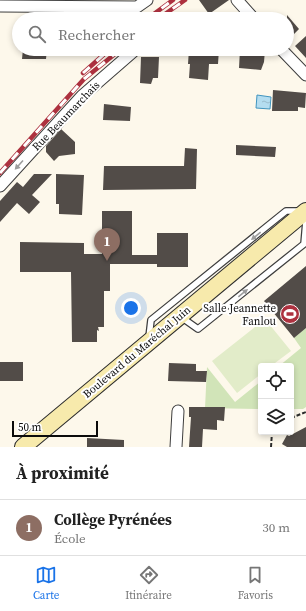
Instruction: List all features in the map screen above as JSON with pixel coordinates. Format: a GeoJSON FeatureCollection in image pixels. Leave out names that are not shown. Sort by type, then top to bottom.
{"type":"FeatureCollection","features":[{"type":"Feature","properties":{"kind":"main road","name":"Boulevard du Maréchal Juin"},"geometry":{"type":"LineString","coordinates":[[31,444],[149,341],[306,211]]}},
{"type":"Feature","properties":{"kind":"street"},"geometry":{"type":"LineString","coordinates":[[0,6],[137,7],[147,0]]}},
{"type":"Feature","properties":{"kind":"street"},"geometry":{"type":"LineString","coordinates":[[237,0],[248,12]]}},
{"type":"Feature","properties":{"kind":"street","name":"Rue Beaumarchais"},"geometry":{"type":"LineString","coordinates":[[0,186],[82,96],[128,56]]}},
{"type":"Feature","properties":{"kind":"street"},"geometry":{"type":"LineString","coordinates":[[288,56],[306,75]]}},
{"type":"Feature","properties":{"kind":"street"},"geometry":{"type":"LineString","coordinates":[[176,447],[178,411]]}},
{"type":"Feature","properties":{"kind":"lane"},"geometry":{"type":"LineString","coordinates":[[149,341],[151,320],[286,211],[306,211]]}},
{"type":"Feature","properties":{"kind":"lane"},"geometry":{"type":"LineString","coordinates":[[179,316],[198,329],[304,244],[306,221]]}},
{"type":"Feature","properties":{"kind":"path"},"geometry":{"type":"LineString","coordinates":[[294,417],[306,412]]}},
{"type":"Feature","properties":{"kind":"path"},"geometry":{"type":"LineString","coordinates":[[271,447],[272,435]]}},
{"type":"Feature","properties":{"kind":"green space"},"geometry":{"type":"Polygon","coordinates":[[[265,319],[291,351],[275,363],[258,363],[258,376],[237,393],[212,361],[265,319]]]}},
{"type":"Feature","properties":{"kind":"green space"},"geometry":{"type":"Polygon","coordinates":[[[306,328],[306,407],[303,409],[294,409],[294,363],[283,363],[301,348],[294,338],[306,328]]]}},
{"type":"Feature","properties":{"kind":"green space"},"geometry":{"type":"Polygon","coordinates":[[[207,367],[235,402],[258,383],[258,409],[205,408],[207,367]]]}},
{"type":"Feature","properties":{"kind":"water"},"geometry":{"type":"Polygon","coordinates":[[[257,95],[271,97],[270,109],[256,108],[257,95]]]}},
{"type":"Feature","properties":{"kind":"building"},"geometry":{"type":"Polygon","coordinates":[[[199,0],[229,0],[212,12],[208,12],[199,0]]]}},
{"type":"Feature","properties":{"kind":"building"},"geometry":{"type":"Polygon","coordinates":[[[294,23],[299,29],[294,34],[294,23]]]}},
{"type":"Feature","properties":{"kind":"building"},"geometry":{"type":"Polygon","coordinates":[[[306,36],[306,58],[295,46],[306,36]]]}},
{"type":"Feature","properties":{"kind":"building"},"geometry":{"type":"Polygon","coordinates":[[[22,56],[46,56],[46,59],[22,59],[22,56]]]}},
{"type":"Feature","properties":{"kind":"building"},"geometry":{"type":"Polygon","coordinates":[[[189,56],[219,56],[218,64],[209,64],[208,80],[189,78],[190,64],[188,64],[189,56]]]}},
{"type":"Feature","properties":{"kind":"building"},"geometry":{"type":"Polygon","coordinates":[[[240,56],[264,56],[261,70],[239,68],[240,56]]]}},
{"type":"Feature","properties":{"kind":"building"},"geometry":{"type":"Polygon","coordinates":[[[141,57],[159,57],[158,78],[153,78],[151,84],[140,83],[141,57]]]}},
{"type":"Feature","properties":{"kind":"building"},"geometry":{"type":"Polygon","coordinates":[[[273,90],[306,93],[305,108],[298,107],[298,111],[272,111],[273,90]]]}},
{"type":"Feature","properties":{"kind":"building"},"geometry":{"type":"Polygon","coordinates":[[[104,104],[131,107],[130,121],[103,120],[104,104]]]}},
{"type":"Feature","properties":{"kind":"building"},"geometry":{"type":"Polygon","coordinates":[[[61,129],[75,142],[75,154],[59,156],[54,161],[46,152],[46,146],[61,129]]]}},
{"type":"Feature","properties":{"kind":"building"},"geometry":{"type":"Polygon","coordinates":[[[236,145],[276,147],[275,157],[236,155],[236,145]]]}},
{"type":"Feature","properties":{"kind":"building"},"geometry":{"type":"Polygon","coordinates":[[[185,148],[197,149],[196,189],[103,190],[104,166],[184,166],[185,148]]]}},
{"type":"Feature","properties":{"kind":"building"},"geometry":{"type":"Polygon","coordinates":[[[34,174],[52,174],[32,195],[40,202],[29,214],[17,203],[0,222],[0,201],[17,182],[23,187],[34,174]]]}},
{"type":"Feature","properties":{"kind":"building"},"geometry":{"type":"Polygon","coordinates":[[[56,174],[84,175],[82,215],[59,214],[59,204],[56,204],[56,174]]]}},
{"type":"Feature","properties":{"kind":"building"},"geometry":{"type":"Polygon","coordinates":[[[102,211],[132,211],[132,255],[157,255],[157,233],[188,233],[188,267],[157,267],[157,264],[110,264],[110,291],[104,291],[104,327],[98,327],[99,331],[97,330],[97,342],[72,342],[71,272],[20,272],[20,242],[84,243],[84,254],[102,254],[102,211]]]}},
{"type":"Feature","properties":{"kind":"building","name":"Salle Jeannette Fanlou"},"geometry":{"type":"Polygon","coordinates":[[[306,266],[306,328],[294,338],[264,301],[306,266]]]}},
{"type":"Feature","properties":{"kind":"building"},"geometry":{"type":"Polygon","coordinates":[[[0,362],[23,362],[23,381],[0,381],[0,362]]]}},
{"type":"Feature","properties":{"kind":"building"},"geometry":{"type":"Polygon","coordinates":[[[169,363],[196,364],[196,371],[207,371],[206,382],[168,381],[169,363]]]}},
{"type":"Feature","properties":{"kind":"building"},"geometry":{"type":"Polygon","coordinates":[[[189,407],[225,407],[224,421],[217,420],[217,430],[203,429],[202,447],[189,447],[191,417],[189,417],[189,407]]]}},
{"type":"Feature","properties":{"kind":"building"},"geometry":{"type":"Polygon","coordinates":[[[306,427],[306,447],[287,447],[282,444],[287,435],[294,435],[294,433],[306,427]]]}},
{"type":"Feature","properties":{"kind":"building"},"geometry":{"type":"Polygon","coordinates":[[[87,438],[124,440],[124,447],[87,447],[87,438]]]}},
{"type":"Feature","properties":{"kind":"railway"},"geometry":{"type":"LineString","coordinates":[[157,12],[173,0]]}},
{"type":"Feature","properties":{"kind":"railway"},"geometry":{"type":"LineString","coordinates":[[168,12],[185,0]]}},
{"type":"Feature","properties":{"kind":"railway"},"geometry":{"type":"LineString","coordinates":[[83,73],[102,56]]}},
{"type":"Feature","properties":{"kind":"railway"},"geometry":{"type":"LineString","coordinates":[[0,173],[84,79],[112,56]]}},
{"type":"Feature","properties":{"kind":"place","name":"Collège Pyrénées"},"geometry":{"type":"Point","coordinates":[107,261]}},
{"type":"Feature","properties":{"kind":"place","name":"Salle Jeannette Fanlou"},"geometry":{"type":"Point","coordinates":[290,314]}}]}
